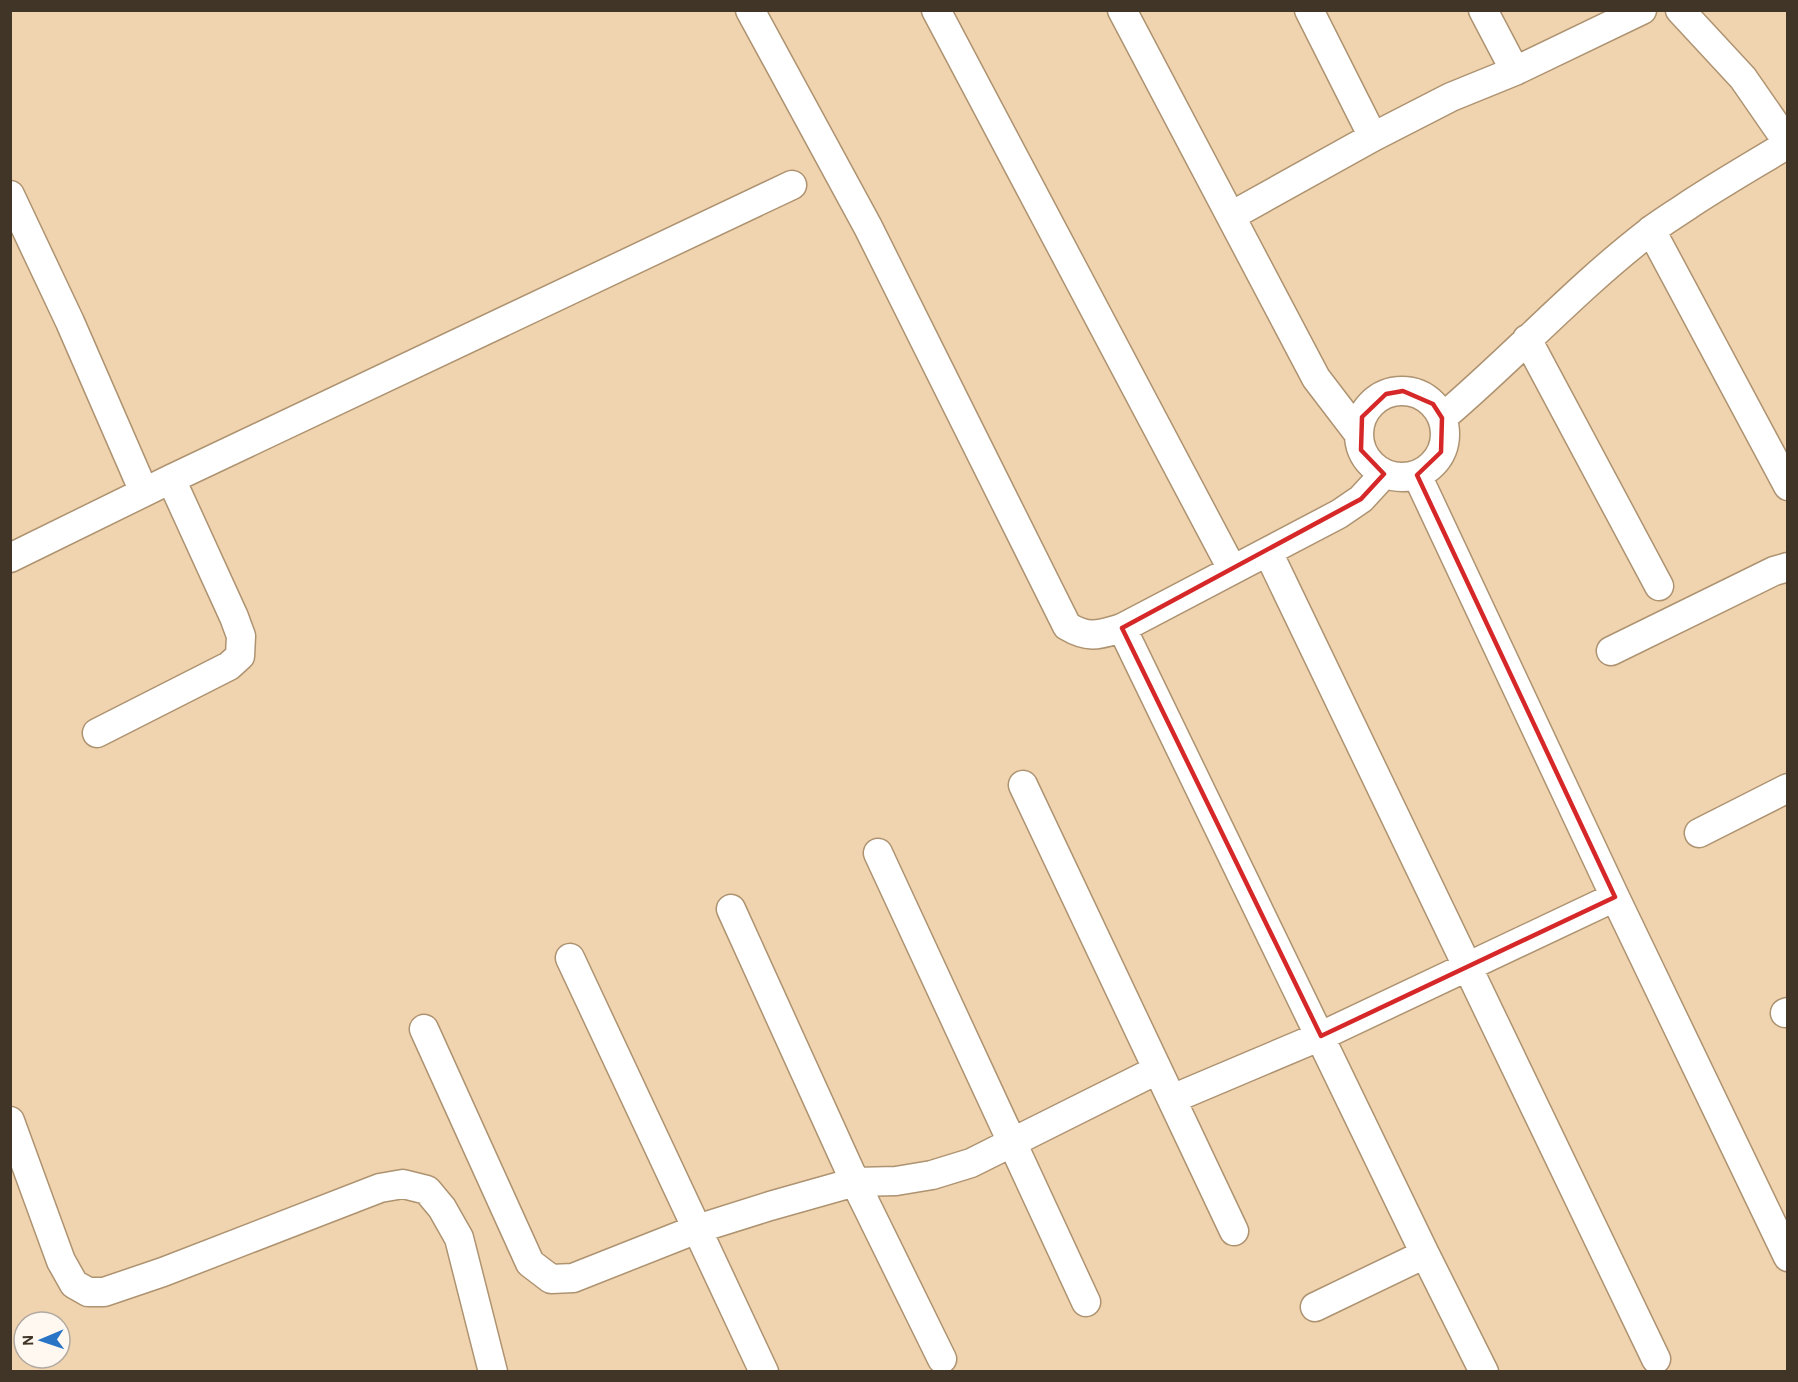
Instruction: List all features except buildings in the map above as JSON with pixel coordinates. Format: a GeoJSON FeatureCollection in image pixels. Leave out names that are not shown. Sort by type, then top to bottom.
{"type":"FeatureCollection","features":[{"type":"Feature","properties":{"kind":"street"},"geometry":{"type":"LineString","coordinates":[[750,10],[868,227],[1067,626],[1082,634],[1099,635],[1122,628],[1339,514],[1361,499],[1384,474]]}},
{"type":"Feature","properties":{"kind":"street"},"geometry":{"type":"LineString","coordinates":[[936,10],[1232,569]]}},
{"type":"Feature","properties":{"kind":"street"},"geometry":{"type":"LineString","coordinates":[[1122,10],[1316,378],[1358,433]]}},
{"type":"Feature","properties":{"kind":"street"},"geometry":{"type":"LineString","coordinates":[[1309,10],[1373,137]]}},
{"type":"Feature","properties":{"kind":"street"},"geometry":{"type":"LineString","coordinates":[[1483,10],[1515,71]]}},
{"type":"Feature","properties":{"kind":"street"},"geometry":{"type":"LineString","coordinates":[[1231,216],[1373,137],[1451,98],[1515,71],[1642,10]]}},
{"type":"Feature","properties":{"kind":"street"},"geometry":{"type":"LineString","coordinates":[[1442,418],[1481,385],[1597,274],[1651,230],[1788,144],[1743,78],[1680,10]]}},
{"type":"Feature","properties":{"kind":"street"},"geometry":{"type":"LineString","coordinates":[[10,558],[171,479],[792,184]]}},
{"type":"Feature","properties":{"kind":"street"},"geometry":{"type":"LineString","coordinates":[[10,195],[70,322],[144,492]]}},
{"type":"Feature","properties":{"kind":"street"},"geometry":{"type":"LineString","coordinates":[[1651,230],[1788,486]]}},
{"type":"Feature","properties":{"kind":"street"},"geometry":{"type":"LineString","coordinates":[[1527,339],[1659,586]]}},
{"type":"Feature","properties":{"kind":"street"},"geometry":{"type":"LineString","coordinates":[[1402,391],[1419,394],[1433,404],[1442,418],[1445,435],[1441,452],[1431,466],[1417,475],[1401,478],[1384,474],[1370,464],[1361,450],[1358,433],[1362,417],[1372,403],[1386,394],[1402,391]]}},
{"type":"Feature","properties":{"kind":"street"},"geometry":{"type":"LineString","coordinates":[[1417,475],[1615,897],[1788,1257]]}},
{"type":"Feature","properties":{"kind":"street"},"geometry":{"type":"LineString","coordinates":[[97,733],[229,666],[240,656],[242,636],[171,479]]}},
{"type":"Feature","properties":{"kind":"street"},"geometry":{"type":"LineString","coordinates":[[1268,552],[1656,1359]]}},
{"type":"Feature","properties":{"kind":"street"},"geometry":{"type":"LineString","coordinates":[[1611,651],[1774,571],[1788,567]]}},
{"type":"Feature","properties":{"kind":"street"},"geometry":{"type":"LineString","coordinates":[[1122,628],[1484,1371]]}},
{"type":"Feature","properties":{"kind":"street"},"geometry":{"type":"LineString","coordinates":[[1023,785],[1234,1231]]}},
{"type":"Feature","properties":{"kind":"street"},"geometry":{"type":"LineString","coordinates":[[1699,833],[1788,788]]}},
{"type":"Feature","properties":{"kind":"street"},"geometry":{"type":"LineString","coordinates":[[878,853],[1086,1302]]}},
{"type":"Feature","properties":{"kind":"street"},"geometry":{"type":"LineString","coordinates":[[1172,1099],[1321,1036],[1615,897]]}},
{"type":"Feature","properties":{"kind":"street"},"geometry":{"type":"LineString","coordinates":[[731,909],[855,1182],[942,1359]]}},
{"type":"Feature","properties":{"kind":"street"},"geometry":{"type":"LineString","coordinates":[[570,958],[764,1371]]}},
{"type":"Feature","properties":{"kind":"street"},"geometry":{"type":"LineString","coordinates":[[424,1029],[530,1263],[551,1279],[573,1278],[697,1229],[855,1182],[896,1181],[932,1175],[971,1163],[1157,1071]]}},
{"type":"Feature","properties":{"kind":"street"},"geometry":{"type":"LineString","coordinates":[[10,1121],[61,1261],[74,1284],[88,1292],[104,1292],[163,1272],[380,1188],[403,1184],[427,1190],[442,1208],[459,1238],[493,1371]]}},
{"type":"Feature","properties":{"kind":"street"},"geometry":{"type":"LineString","coordinates":[[1315,1307],[1425,1254]]}},
{"type":"Feature","properties":{"kind":"highlighted area"},"geometry":{"type":"Polygon","coordinates":[[[1403,391],[1433,404],[1442,418],[1441,452],[1417,475],[1615,897],[1321,1036],[1122,628],[1361,499],[1384,474],[1361,450],[1362,417],[1386,394],[1403,391]]]}}]}
